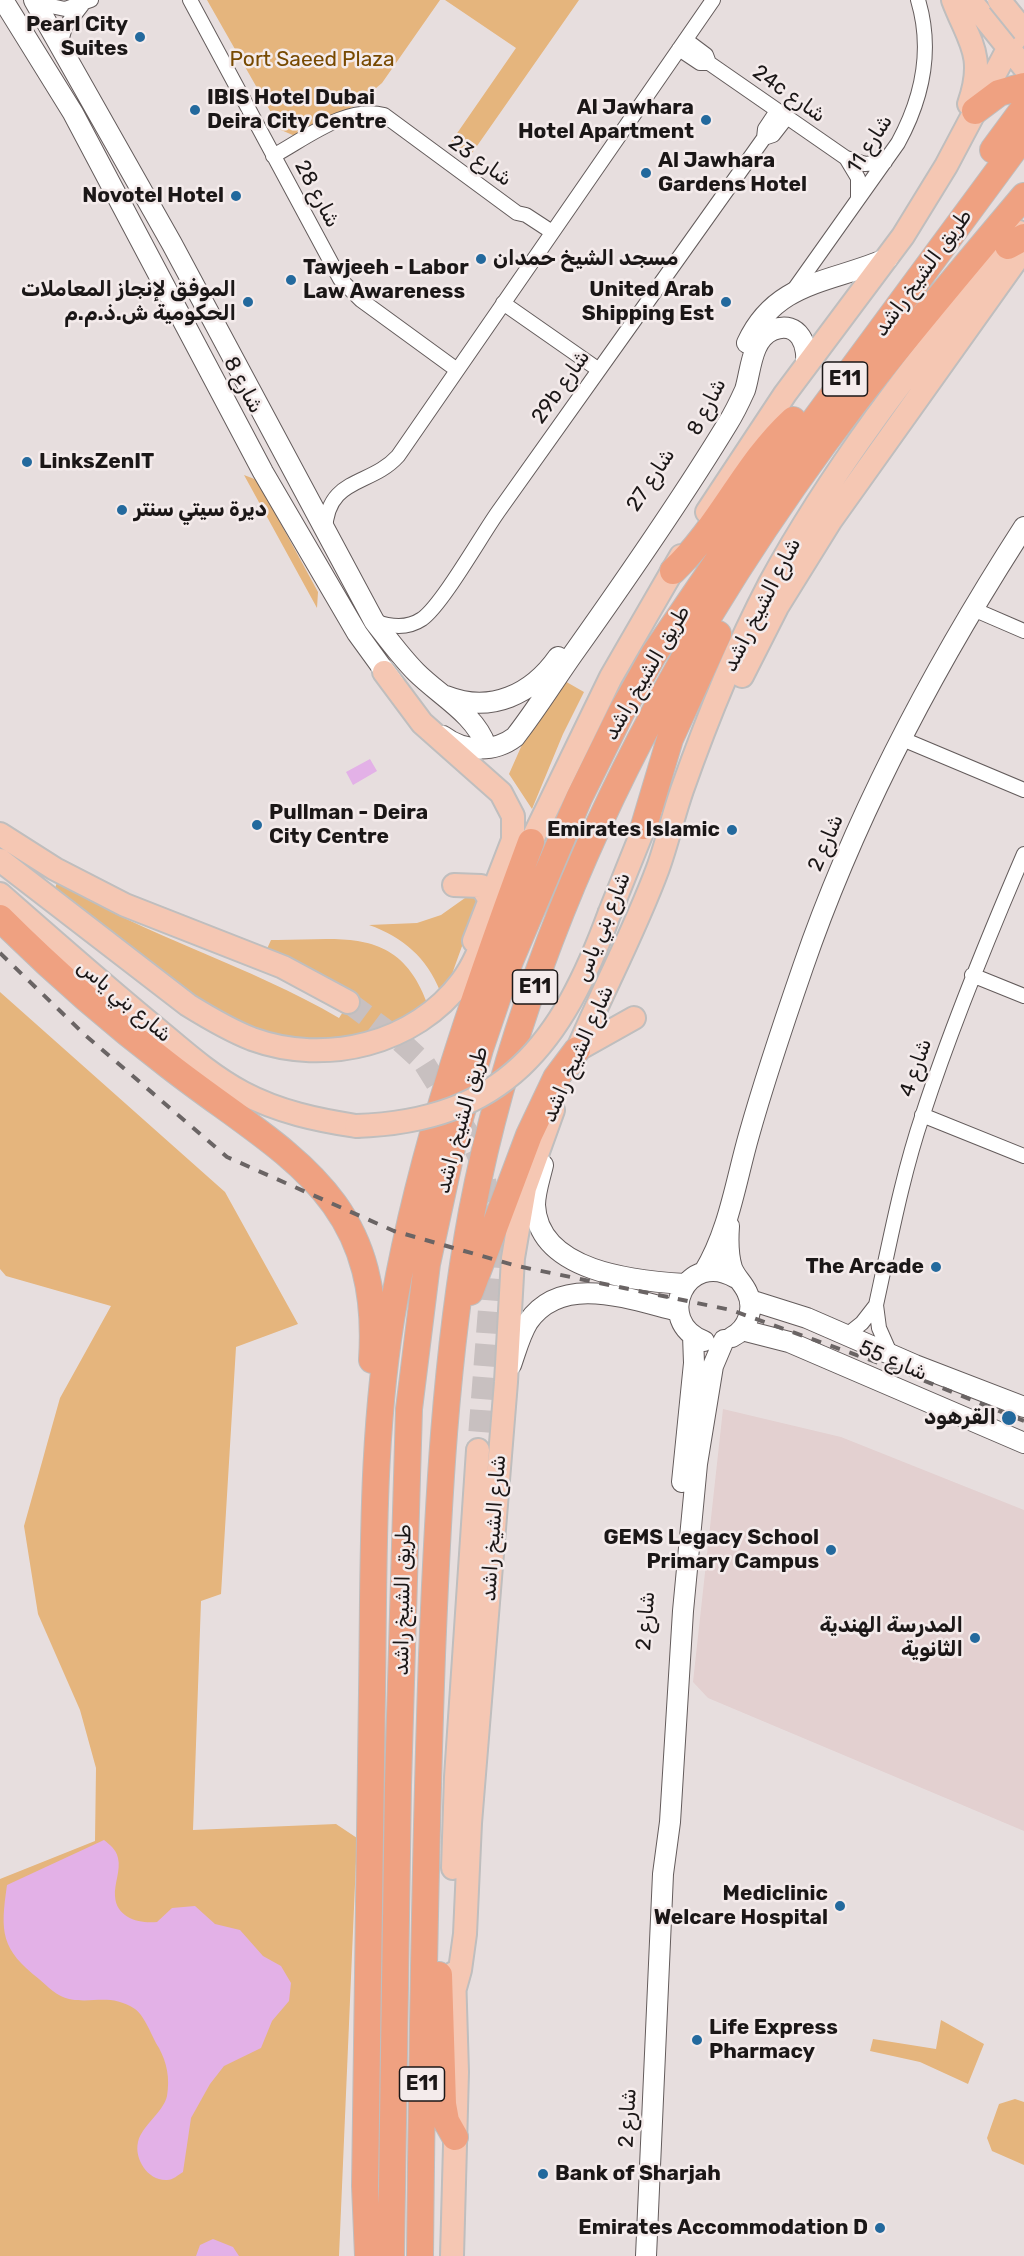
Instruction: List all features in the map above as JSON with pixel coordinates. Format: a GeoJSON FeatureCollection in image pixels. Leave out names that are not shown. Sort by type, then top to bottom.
{"type":"FeatureCollection","features":[{"type":"Feature","properties":{"kind":"highway"},"geometry":{"type":"LineString","coordinates":[[975,111],[999,93],[1024,86]]}},
{"type":"Feature","properties":{"kind":"highway"},"geometry":{"type":"LineString","coordinates":[[671,627],[714,546],[793,420],[1024,108]]}},
{"type":"Feature","properties":{"kind":"highway","name":"طريق الشيخ راشد"},"geometry":{"type":"LineString","coordinates":[[391,2256],[398,1785],[406,1458],[414,1360],[426,1264],[466,1094],[510,961],[593,769],[622,711],[671,627],[805,433],[1024,136]]}},
{"type":"Feature","properties":{"kind":"highway","name":"طريق الشيخ راشد"},"geometry":{"type":"LineString","coordinates":[[420,2256],[423,1912],[438,1508],[466,1245],[489,1138],[523,1024],[554,934],[606,810],[677,673],[747,557],[855,402],[1024,196]]}},
{"type":"Feature","properties":{"kind":"highway"},"geometry":{"type":"LineString","coordinates":[[673,571],[698,544],[764,450],[793,420]]}},
{"type":"Feature","properties":{"kind":"highway"},"geometry":{"type":"LineString","coordinates":[[644,826],[670,739],[696,677],[739,592],[747,557]]}},
{"type":"Feature","properties":{"kind":"highway"},"geometry":{"type":"LineString","coordinates":[[368,2256],[365,2186],[373,1551],[383,1380],[393,1304],[426,1161],[474,995],[531,842]]}},
{"type":"Feature","properties":{"kind":"highway"},"geometry":{"type":"LineString","coordinates":[[0,918],[128,1033],[300,1164],[337,1206],[361,1256],[372,1311],[366,1506],[373,1551]]}},
{"type":"Feature","properties":{"kind":"highway"},"geometry":{"type":"LineString","coordinates":[[455,1335],[525,1145],[556,1078],[577,1050]]}},
{"type":"Feature","properties":{"kind":"highway"},"geometry":{"type":"LineString","coordinates":[[378,1468],[387,1436],[402,1322],[410,1296],[426,1264]]}},
{"type":"Feature","properties":{"kind":"highway"},"geometry":{"type":"LineString","coordinates":[[423,1912],[434,1930],[438,1948],[443,2104],[446,2121],[455,2137]]}},
{"type":"Feature","properties":{"kind":"highway"},"geometry":{"type":"LineString","coordinates":[[358,2256],[365,2186]]}},
{"type":"Feature","properties":{"kind":"main road"},"geometry":{"type":"LineString","coordinates":[[946,166],[970,100],[977,67],[972,40],[953,0]]}},
{"type":"Feature","properties":{"kind":"main road"},"geometry":{"type":"LineString","coordinates":[[0,860],[188,1005],[221,1026],[255,1040],[294,1048],[330,1050],[363,1046],[416,1024],[446,999],[470,969],[519,857],[531,842],[583,731],[673,571],[724,486],[805,368],[888,258],[946,166],[975,111],[1016,49],[1024,29],[999,0]]}},
{"type":"Feature","properties":{"kind":"main road"},"geometry":{"type":"LineString","coordinates":[[974,5],[1007,24],[1014,25],[1024,20]]}},
{"type":"Feature","properties":{"kind":"main road"},"geometry":{"type":"LineString","coordinates":[[974,5],[1016,49],[1024,67]]}},
{"type":"Feature","properties":{"kind":"main road","name":"شارع الشيخ راشد"},"geometry":{"type":"LineString","coordinates":[[454,1988],[464,1952],[470,1822],[506,1382],[513,1258],[519,1211],[531,1165],[577,1050],[636,924],[674,821],[698,746],[738,648],[786,554],[842,464],[920,357],[1019,244],[1024,226]]}},
{"type":"Feature","properties":{"kind":"main road"},"geometry":{"type":"LineString","coordinates":[[674,821],[702,770],[754,651],[793,580],[831,520],[936,375],[1019,244]]}},
{"type":"Feature","properties":{"kind":"main road","name":"شارع بني ياس"},"geometry":{"type":"LineString","coordinates":[[0,894],[87,972],[209,1072],[243,1093],[279,1109],[317,1120],[356,1126],[397,1125],[435,1116],[471,1101],[505,1081],[558,1023],[586,972],[644,826],[706,683],[743,610],[804,507],[842,464]]}},
{"type":"Feature","properties":{"kind":"main road"},"geometry":{"type":"LineString","coordinates":[[389,678],[422,723],[501,792],[513,816],[513,840],[465,963],[446,999]]}},
{"type":"Feature","properties":{"kind":"main road"},"geometry":{"type":"LineString","coordinates":[[0,834],[55,869],[125,905],[283,967],[348,1002]]}},
{"type":"Feature","properties":{"kind":"main road"},"geometry":{"type":"LineString","coordinates":[[454,885],[481,886],[487,892],[490,900]]}},
{"type":"Feature","properties":{"kind":"main road"},"geometry":{"type":"LineString","coordinates":[[577,1050],[634,1018]]}},
{"type":"Feature","properties":{"kind":"main road"},"geometry":{"type":"LineString","coordinates":[[452,2256],[457,2072],[454,1988],[454,1809],[478,1450]]}},
{"type":"Feature","properties":{"kind":"street","name":"شارع 8"},"geometry":{"type":"LineString","coordinates":[[3,0],[73,113],[238,427],[344,613],[389,678],[422,715],[451,742],[471,748],[499,746],[519,732],[668,522],[736,410],[753,357],[766,333],[776,329],[788,329],[799,335],[806,345],[808,356],[805,368]]}},
{"type":"Feature","properties":{"kind":"street","name":"شارع 28"},"geometry":{"type":"LineString","coordinates":[[190,0],[340,279],[362,300],[426,345],[433,355],[459,367]]}},
{"type":"Feature","properties":{"kind":"street"},"geometry":{"type":"LineString","coordinates":[[329,540],[328,512],[338,494],[348,485],[391,464],[713,0]]}},
{"type":"Feature","properties":{"kind":"street","name":"شارع 11"},"geometry":{"type":"LineString","coordinates":[[793,291],[910,123],[923,78],[924,31],[918,0]]}},
{"type":"Feature","properties":{"kind":"street","name":"شارع 8"},"geometry":{"type":"LineString","coordinates":[[35,2],[374,621],[407,662],[435,691],[477,727],[486,746]]}},
{"type":"Feature","properties":{"kind":"street"},"geometry":{"type":"LineString","coordinates":[[35,2],[55,9],[87,3]]}},
{"type":"Feature","properties":{"kind":"street"},"geometry":{"type":"LineString","coordinates":[[60,45],[65,27],[87,3]]}},
{"type":"Feature","properties":{"kind":"street","name":"24c شارع"},"geometry":{"type":"LineString","coordinates":[[682,44],[706,55],[709,63],[846,158],[865,164],[885,162]]}},
{"type":"Feature","properties":{"kind":"street"},"geometry":{"type":"LineString","coordinates":[[73,113],[88,117],[120,171],[147,203]]}},
{"type":"Feature","properties":{"kind":"street","name":"29b شارع"},"geometry":{"type":"LineString","coordinates":[[374,621],[390,627],[407,626],[422,619],[434,607],[764,138],[765,129],[782,114]]}},
{"type":"Feature","properties":{"kind":"street","name":"شارع 23"},"geometry":{"type":"LineString","coordinates":[[275,160],[360,120],[381,121],[418,143],[517,213],[521,221],[550,236]]}},
{"type":"Feature","properties":{"kind":"street"},"geometry":{"type":"LineString","coordinates":[[846,158],[858,178],[857,201]]}},
{"type":"Feature","properties":{"kind":"street","name":"شارع 27"},"geometry":{"type":"LineString","coordinates":[[435,691],[469,702],[489,703],[505,700],[529,687],[552,666],[657,515],[717,421],[734,386],[753,330],[777,302],[793,291],[888,258]]}},
{"type":"Feature","properties":{"kind":"street"},"geometry":{"type":"LineString","coordinates":[[503,303],[599,370]]}},
{"type":"Feature","properties":{"kind":"street"},"geometry":{"type":"LineString","coordinates":[[238,427],[246,426],[261,433],[316,533],[329,540]]}},
{"type":"Feature","properties":{"kind":"street","name":"شارع 2"},"geometry":{"type":"LineString","coordinates":[[704,1272],[716,1248],[749,1134],[812,940],[856,834],[900,738],[930,681],[1024,527]]}},
{"type":"Feature","properties":{"kind":"street"},"geometry":{"type":"LineString","coordinates":[[973,609],[1024,631]]}},
{"type":"Feature","properties":{"kind":"street"},"geometry":{"type":"LineString","coordinates":[[389,678],[448,729],[458,727],[463,717],[461,712]]}},
{"type":"Feature","properties":{"kind":"street"},"geometry":{"type":"LineString","coordinates":[[900,738],[1024,790]]}},
{"type":"Feature","properties":{"kind":"street","name":"شارع 4"},"geometry":{"type":"LineString","coordinates":[[887,1352],[879,1328],[876,1305],[893,1224],[922,1115],[972,975],[1024,854]]}},
{"type":"Feature","properties":{"kind":"street"},"geometry":{"type":"LineString","coordinates":[[972,975],[1024,996]]}},
{"type":"Feature","properties":{"kind":"street"},"geometry":{"type":"LineString","coordinates":[[931,1090],[936,1106],[951,1126]]}},
{"type":"Feature","properties":{"kind":"street"},"geometry":{"type":"LineString","coordinates":[[555,1104],[550,1143],[535,1205],[537,1220],[552,1247],[582,1264],[607,1272],[656,1282],[685,1284]]}},
{"type":"Feature","properties":{"kind":"street"},"geometry":{"type":"LineString","coordinates":[[922,1115],[1024,1156]]}},
{"type":"Feature","properties":{"kind":"street","name":"شارع 2"},"geometry":{"type":"LineString","coordinates":[[730,1203],[728,1249],[736,1278]]}},
{"type":"Feature","properties":{"kind":"street"},"geometry":{"type":"LineString","coordinates":[[720,1271],[736,1278],[743,1284],[750,1300],[749,1316],[742,1330],[724,1340],[710,1342],[693,1335],[681,1320],[678,1311],[681,1292],[685,1284],[704,1272],[720,1271]]}},
{"type":"Feature","properties":{"kind":"street"},"geometry":{"type":"LineString","coordinates":[[506,1382],[529,1321],[542,1307],[558,1298],[577,1293],[596,1293],[678,1311]]}},
{"type":"Feature","properties":{"kind":"street","name":"شارع 55"},"geometry":{"type":"LineString","coordinates":[[750,1300],[847,1335],[1024,1407]]}},
{"type":"Feature","properties":{"kind":"street","name":"شارع 4"},"geometry":{"type":"LineString","coordinates":[[847,1335],[862,1323],[876,1305]]}},
{"type":"Feature","properties":{"kind":"street","name":"شارع 55"},"geometry":{"type":"LineString","coordinates":[[742,1330],[789,1342],[1024,1443]]}},
{"type":"Feature","properties":{"kind":"street","name":"شارع 2"},"geometry":{"type":"LineString","coordinates":[[663,1874],[659,1823],[663,1740],[674,1567],[694,1364],[693,1335]]}},
{"type":"Feature","properties":{"kind":"street","name":"شارع 2"},"geometry":{"type":"LineString","coordinates":[[646,2256],[663,1874],[670,1822],[682,1635],[697,1464],[713,1366],[724,1340]]}},
{"type":"Feature","properties":{"kind":"street"},"geometry":{"type":"LineString","coordinates":[[855,1371],[866,1357],[887,1352]]}},
{"type":"Feature","properties":{"kind":"shaded area"},"geometry":{"type":"Polygon","coordinates":[[[370,759],[377,771],[353,785],[346,772],[370,759]]]}},
{"type":"Feature","properties":{"kind":"shaded area","name":"GEMS Legacy School Primary Campus"},"geometry":{"type":"Polygon","coordinates":[[[723,1409],[841,1437],[1024,1510],[1024,1831],[708,1698],[693,1682],[723,1409]]]}},
{"type":"Feature","properties":{"kind":"shaded area"},"geometry":{"type":"Polygon","coordinates":[[[104,1840],[111,1846],[118,1858],[115,1896],[116,1904],[124,1914],[143,1922],[157,1922],[172,1908],[195,1906],[215,1924],[240,1930],[263,1956],[281,1966],[291,1983],[289,2001],[272,2021],[261,2048],[224,2066],[210,2084],[191,2118],[183,2172],[169,2180],[154,2177],[148,2173],[140,2162],[137,2149],[140,2136],[165,2102],[168,2083],[164,2059],[142,2017],[135,2009],[118,2001],[78,2000],[57,1994],[26,1968],[10,1949],[6,1939],[4,1916],[7,1885],[104,1840]]]}},
{"type":"Feature","properties":{"kind":"shaded area"},"geometry":{"type":"Polygon","coordinates":[[[213,2239],[233,2247],[239,2256],[196,2256],[200,2245],[213,2239]]]}},
{"type":"Feature","properties":{"kind":"green space","name":"Port Saeed Plaza"},"geometry":{"type":"Polygon","coordinates":[[[207,0],[440,0],[382,83],[356,105],[295,136],[281,130],[207,0]]]}},
{"type":"Feature","properties":{"kind":"green space"},"geometry":{"type":"Polygon","coordinates":[[[445,0],[579,0],[470,156],[451,142],[516,48],[445,0]]]}},
{"type":"Feature","properties":{"kind":"green space"},"geometry":{"type":"Polygon","coordinates":[[[244,475],[257,480],[318,592],[317,608],[244,475]]]}},
{"type":"Feature","properties":{"kind":"green space"},"geometry":{"type":"Polygon","coordinates":[[[563,680],[584,692],[563,734],[532,809],[509,774],[525,738],[563,680]]]}},
{"type":"Feature","properties":{"kind":"green space"},"geometry":{"type":"Polygon","coordinates":[[[57,882],[126,919],[270,982],[339,1018],[352,998],[266,951],[271,940],[343,940],[364,942],[383,949],[400,960],[415,978],[427,1003],[374,1030],[323,1039],[274,1034],[228,1016],[183,991],[54,892],[57,882]]]}},
{"type":"Feature","properties":{"kind":"green space"},"geometry":{"type":"Polygon","coordinates":[[[472,893],[479,899],[452,974],[440,991],[428,968],[412,950],[393,936],[369,925],[417,923],[441,915],[472,893]]]}},
{"type":"Feature","properties":{"kind":"green space"},"geometry":{"type":"Polygon","coordinates":[[[0,992],[225,1192],[298,1324],[236,1347],[221,1594],[201,1601],[193,1830],[336,1824],[357,1838],[339,2256],[0,2256],[0,1879],[95,1841],[96,1768],[80,1710],[38,1614],[24,1526],[60,1398],[111,1306],[6,1276],[0,1269],[0,992]]]}},
{"type":"Feature","properties":{"kind":"green space"},"geometry":{"type":"Polygon","coordinates":[[[941,2020],[984,2044],[968,2084],[920,2062],[870,2051],[873,2039],[936,2049],[941,2020]]]}},
{"type":"Feature","properties":{"kind":"green space"},"geometry":{"type":"Polygon","coordinates":[[[1015,2099],[1024,2102],[1024,2165],[992,2151],[987,2138],[999,2104],[1015,2099]]]}},
{"type":"Feature","properties":{"kind":"tunnel"},"geometry":{"type":"LineString","coordinates":[[348,1002],[399,1040],[424,1063],[466,1130],[482,1164],[495,1232],[478,1450]]}},
{"type":"Feature","properties":{"kind":"railway"},"geometry":{"type":"LineString","coordinates":[[0,953],[85,1035],[227,1157],[394,1231],[517,1266],[731,1310],[890,1367],[1024,1421]]}},
{"type":"Feature","properties":{"kind":"place","name":"Pearl City Suites"},"geometry":{"type":"Point","coordinates":[140,37]}},
{"type":"Feature","properties":{"kind":"place","name":"IBIS Hotel Dubai Deira City Centre"},"geometry":{"type":"Point","coordinates":[195,110]}},
{"type":"Feature","properties":{"kind":"place","name":"Al Jawhara Hotel Apartment"},"geometry":{"type":"Point","coordinates":[706,120]}},
{"type":"Feature","properties":{"kind":"place","name":"Al Jawhara Gardens Hotel"},"geometry":{"type":"Point","coordinates":[646,173]}},
{"type":"Feature","properties":{"kind":"place","name":"Novotel Hotel"},"geometry":{"type":"Point","coordinates":[236,196]}},
{"type":"Feature","properties":{"kind":"place","name":"مسجد الشيخ حمدان"},"geometry":{"type":"Point","coordinates":[481,259]}},
{"type":"Feature","properties":{"kind":"place","name":"Tawjeeh - Labor Law Awareness"},"geometry":{"type":"Point","coordinates":[291,280]}},
{"type":"Feature","properties":{"kind":"place","name":"الموفق لإنجاز المعاملات الحكومية ش.ذ.م.م"},"geometry":{"type":"Point","coordinates":[248,302]}},
{"type":"Feature","properties":{"kind":"place","name":"United Arab Shipping Est"},"geometry":{"type":"Point","coordinates":[726,302]}},
{"type":"Feature","properties":{"kind":"place","name":"LinksZenIT"},"geometry":{"type":"Point","coordinates":[27,462]}},
{"type":"Feature","properties":{"kind":"place","name":"ديرة سيتي سنتر"},"geometry":{"type":"Point","coordinates":[122,510]}},
{"type":"Feature","properties":{"kind":"place","name":"Pullman - Deira City Centre"},"geometry":{"type":"Point","coordinates":[257,825]}},
{"type":"Feature","properties":{"kind":"place","name":"Emirates Islamic"},"geometry":{"type":"Point","coordinates":[732,830]}},
{"type":"Feature","properties":{"kind":"place","name":"The Arcade"},"geometry":{"type":"Point","coordinates":[936,1267]}},
{"type":"Feature","properties":{"kind":"place","name":"القرهود"},"geometry":{"type":"Point","coordinates":[1009,1418]}},
{"type":"Feature","properties":{"kind":"place","name":"GEMS Legacy School Primary Campus"},"geometry":{"type":"Point","coordinates":[831,1550]}},
{"type":"Feature","properties":{"kind":"place","name":"المدرسة الهندية الثانوية"},"geometry":{"type":"Point","coordinates":[975,1638]}},
{"type":"Feature","properties":{"kind":"place","name":"Mediclinic Welcare Hospital"},"geometry":{"type":"Point","coordinates":[840,1906]}},
{"type":"Feature","properties":{"kind":"place","name":"Life Express Pharmacy"},"geometry":{"type":"Point","coordinates":[697,2040]}},
{"type":"Feature","properties":{"kind":"place","name":"Bank of Sharjah"},"geometry":{"type":"Point","coordinates":[543,2174]}},
{"type":"Feature","properties":{"kind":"place","name":"Emirates Accommodation D"},"geometry":{"type":"Point","coordinates":[880,2228]}}]}
